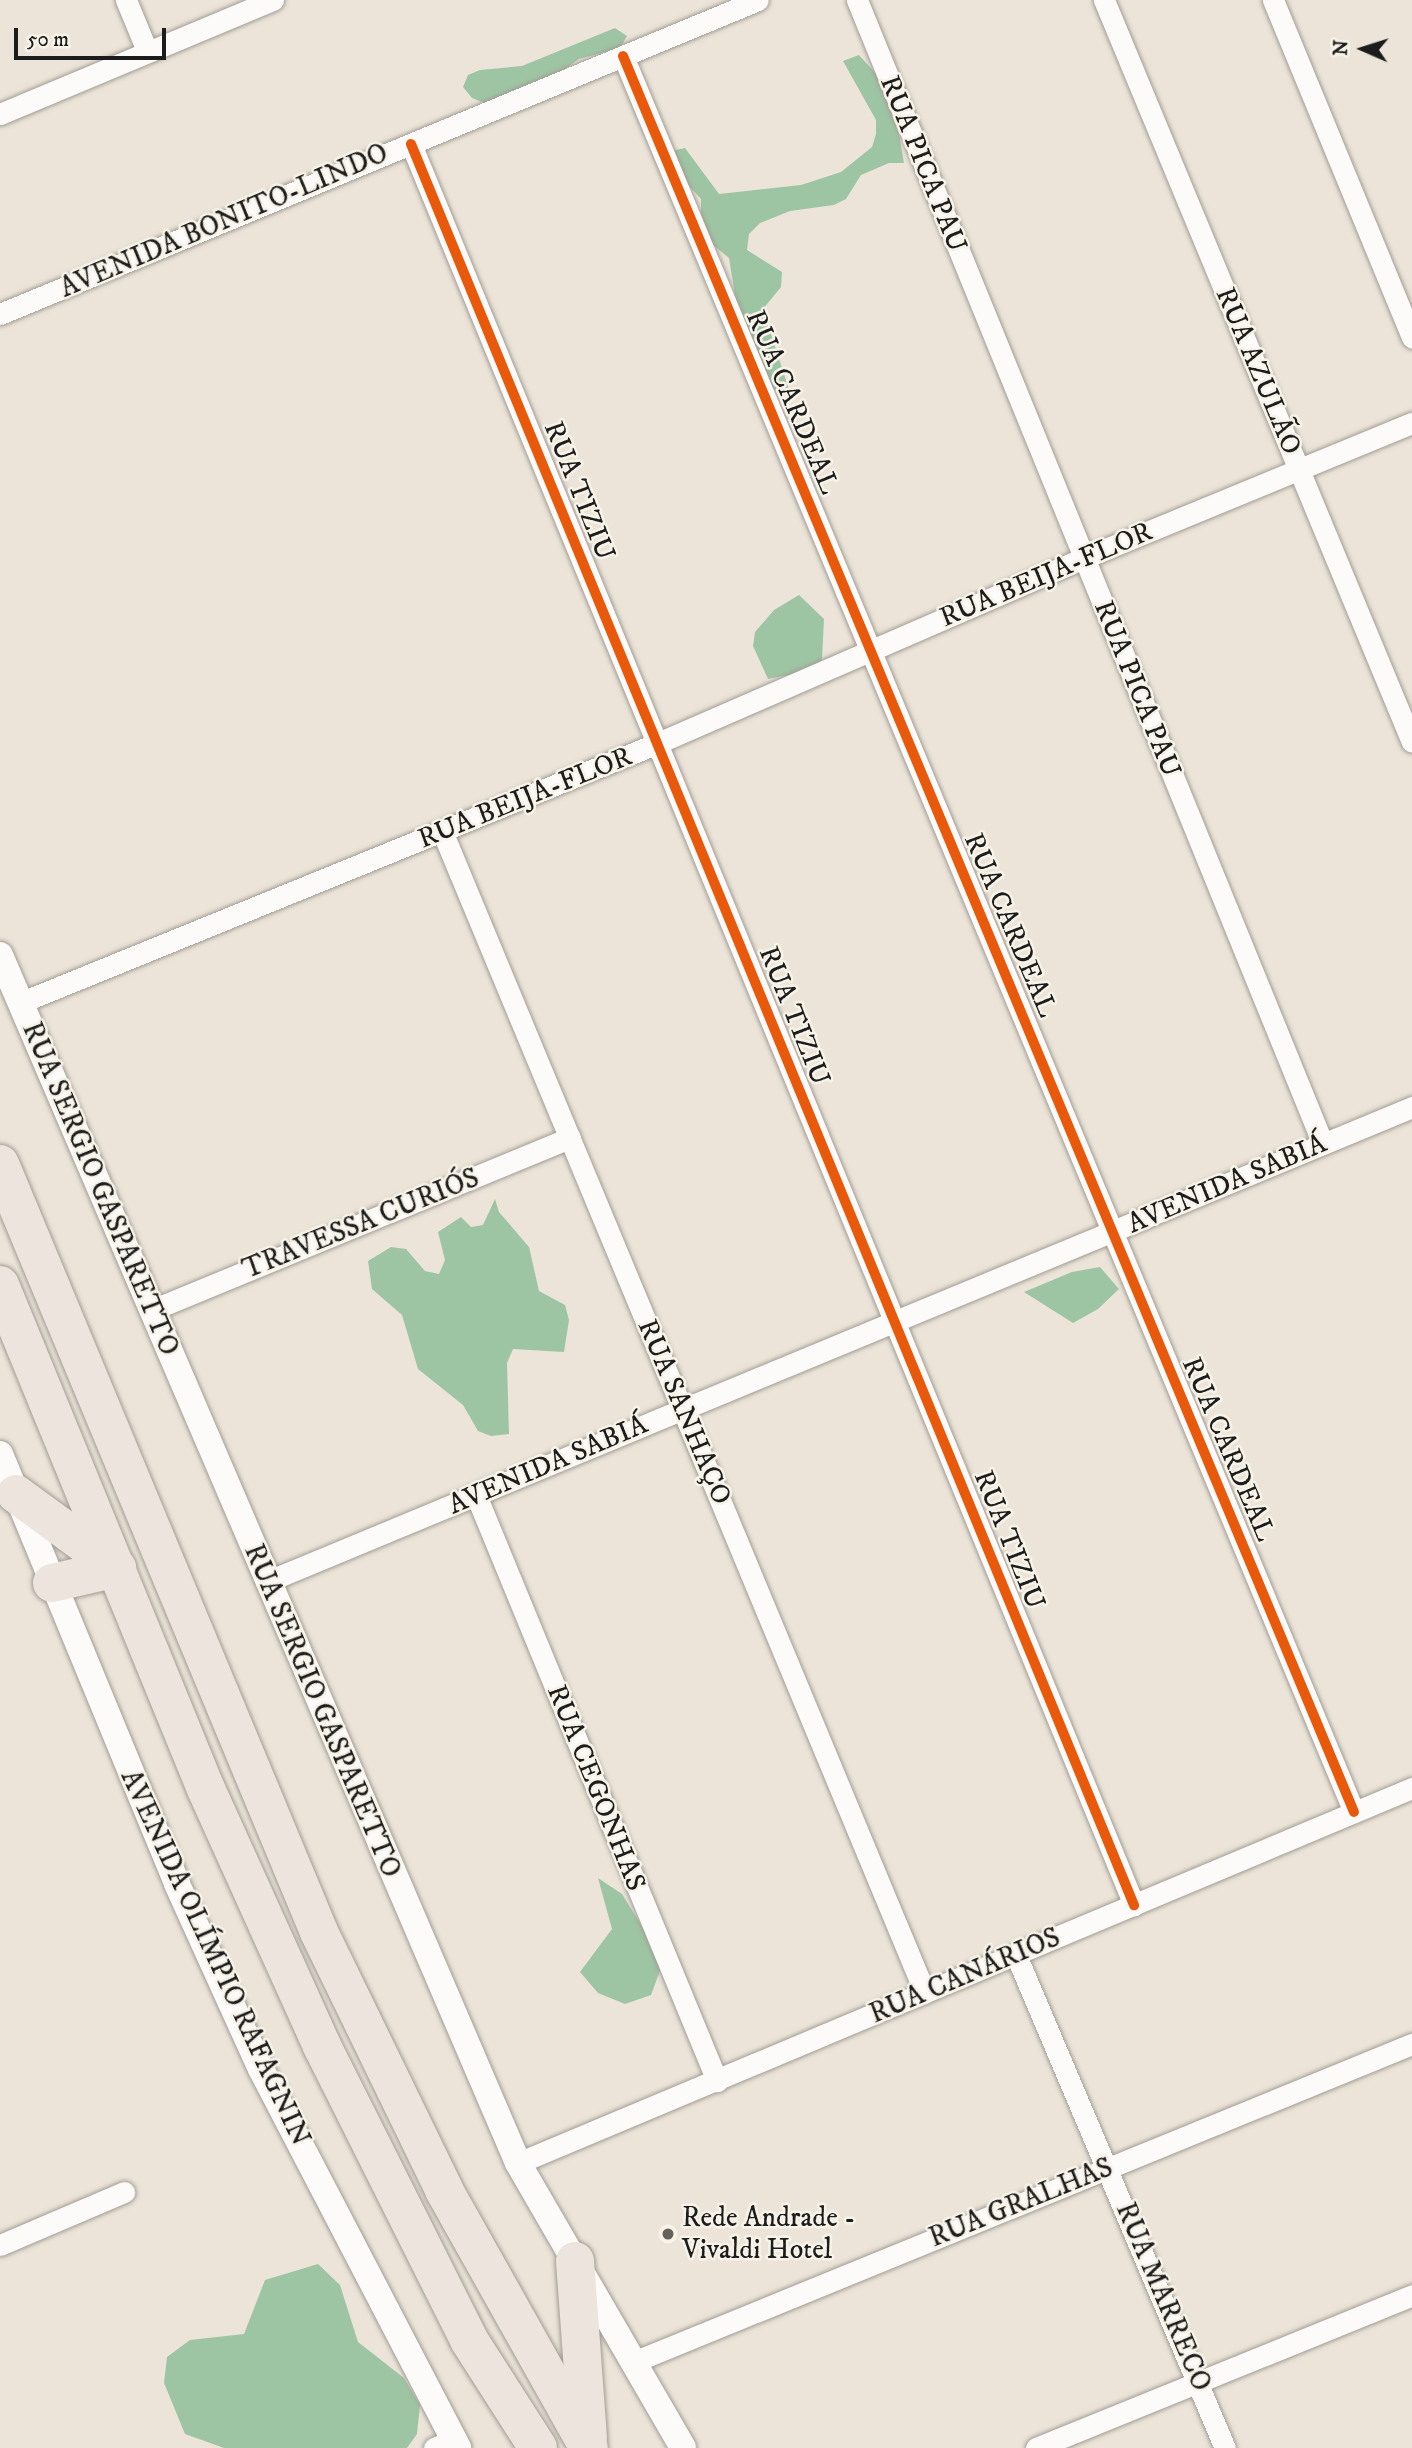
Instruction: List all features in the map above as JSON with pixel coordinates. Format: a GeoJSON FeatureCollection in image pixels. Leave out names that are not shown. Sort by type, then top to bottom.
{"type":"FeatureCollection","features":[{"type":"Feature","properties":{"kind":"highway"},"geometry":{"type":"LineString","coordinates":[[0,1164],[319,1932],[444,2190],[589,2447]]}},
{"type":"Feature","properties":{"kind":"highway"},"geometry":{"type":"LineString","coordinates":[[0,1285],[206,1788],[327,2058],[469,2340],[538,2448]]}},
{"type":"Feature","properties":{"kind":"highway"},"geometry":{"type":"LineString","coordinates":[[16,1494],[117,1568]]}},
{"type":"Feature","properties":{"kind":"highway"},"geometry":{"type":"LineString","coordinates":[[52,1583],[117,1568]]}},
{"type":"Feature","properties":{"kind":"highway"},"geometry":{"type":"LineString","coordinates":[[575,2261],[589,2447]]}},
{"type":"Feature","properties":{"kind":"street"},"geometry":{"type":"LineString","coordinates":[[126,0],[147,51]]}},
{"type":"Feature","properties":{"kind":"street"},"geometry":{"type":"LineString","coordinates":[[0,114],[274,0]]}},
{"type":"Feature","properties":{"kind":"street","name":"AVENIDA BONITO-LINDO"},"geometry":{"type":"LineString","coordinates":[[0,314],[758,0]]}},
{"type":"Feature","properties":{"kind":"street","name":"RUA PICA PAU"},"geometry":{"type":"LineString","coordinates":[[857,0],[1323,1144]]}},
{"type":"Feature","properties":{"kind":"street","name":"RUA AZULÃO"},"geometry":{"type":"LineString","coordinates":[[1104,0],[1412,742]]}},
{"type":"Feature","properties":{"kind":"street"},"geometry":{"type":"LineString","coordinates":[[1272,0],[1412,337]]}},
{"type":"Feature","properties":{"kind":"street","name":"RUA CARDEAL"},"geometry":{"type":"LineString","coordinates":[[623,56],[1354,1812]]}},
{"type":"Feature","properties":{"kind":"street","name":"RUA TIZIU"},"geometry":{"type":"LineString","coordinates":[[411,144],[1134,1905]]}},
{"type":"Feature","properties":{"kind":"street","name":"RUA BEIJA-FLOR"},"geometry":{"type":"LineString","coordinates":[[22,1002],[658,743],[1084,558],[1412,423]]}},
{"type":"Feature","properties":{"kind":"street","name":"RUA SANHAÇO"},"geometry":{"type":"LineString","coordinates":[[442,831],[925,1993]]}},
{"type":"Feature","properties":{"kind":"street","name":"RUA SERGIO GASPARETTO"},"geometry":{"type":"LineString","coordinates":[[0,955],[266,1582],[518,2163],[631,2363],[683,2448]]}},
{"type":"Feature","properties":{"kind":"street","name":"AVENIDA SABIÁ"},"geometry":{"type":"LineString","coordinates":[[266,1582],[1412,1107]]}},
{"type":"Feature","properties":{"kind":"street","name":"TRAVESSA CURIÓS"},"geometry":{"type":"LineString","coordinates":[[152,1310],[570,1138]]}},
{"type":"Feature","properties":{"kind":"street","name":"AVENIDA OLÍMPIO RAFAGNIN"},"geometry":{"type":"LineString","coordinates":[[0,1454],[177,1884],[261,2069],[449,2445]]}},
{"type":"Feature","properties":{"kind":"street","name":"RUA CEGONHAS"},"geometry":{"type":"LineString","coordinates":[[476,1495],[717,2081]]}},
{"type":"Feature","properties":{"kind":"street","name":"RUA CANÁRIOS"},"geometry":{"type":"LineString","coordinates":[[518,2163],[1412,1788]]}},
{"type":"Feature","properties":{"kind":"street","name":"RUA MARRECO"},"geometry":{"type":"LineString","coordinates":[[1016,1955],[1109,2167],[1225,2448]]}},
{"type":"Feature","properties":{"kind":"street","name":"RUA GRALHAS"},"geometry":{"type":"LineString","coordinates":[[631,2363],[1412,2044]]}},
{"type":"Feature","properties":{"kind":"street"},"geometry":{"type":"LineString","coordinates":[[0,2245],[124,2192]]}},
{"type":"Feature","properties":{"kind":"street"},"geometry":{"type":"LineString","coordinates":[[1036,2448],[1412,2295]]}},
{"type":"Feature","properties":{"kind":"green space"},"geometry":{"type":"Polygon","coordinates":[[[615,28],[627,36],[620,48],[579,59],[543,84],[487,104],[472,98],[463,87],[468,75],[480,70],[522,66],[615,28]]]}},
{"type":"Feature","properties":{"kind":"green space"},"geometry":{"type":"Polygon","coordinates":[[[859,55],[878,76],[899,134],[904,163],[889,163],[861,175],[846,199],[834,205],[790,211],[760,223],[749,234],[747,250],[782,272],[781,287],[763,309],[790,393],[776,391],[766,381],[736,301],[729,258],[707,240],[701,227],[701,199],[680,176],[671,151],[685,148],[719,194],[801,185],[841,172],[872,147],[876,134],[876,120],[843,61],[859,55]]]}},
{"type":"Feature","properties":{"kind":"green space"},"geometry":{"type":"Polygon","coordinates":[[[799,595],[824,619],[822,659],[815,670],[768,679],[753,646],[755,632],[774,610],[799,595]]]}},
{"type":"Feature","properties":{"kind":"green space"},"geometry":{"type":"Polygon","coordinates":[[[495,1199],[499,1212],[529,1247],[539,1291],[565,1305],[569,1320],[564,1352],[513,1349],[507,1363],[509,1434],[491,1436],[478,1431],[463,1405],[418,1369],[402,1315],[372,1289],[368,1261],[391,1247],[406,1249],[425,1271],[439,1274],[445,1260],[438,1232],[461,1217],[471,1227],[483,1225],[495,1199]]]}},
{"type":"Feature","properties":{"kind":"green space"},"geometry":{"type":"Polygon","coordinates":[[[1100,1267],[1119,1289],[1098,1309],[1073,1323],[1024,1292],[1072,1272],[1100,1267]]]}},
{"type":"Feature","properties":{"kind":"green space"},"geometry":{"type":"Polygon","coordinates":[[[598,1878],[622,1894],[651,1941],[661,1968],[651,1995],[625,2004],[598,1993],[580,1972],[612,1929],[598,1878]]]}},
{"type":"Feature","properties":{"kind":"green space"},"geometry":{"type":"Polygon","coordinates":[[[318,2264],[340,2285],[358,2342],[404,2378],[420,2405],[417,2434],[407,2448],[224,2448],[185,2434],[164,2383],[167,2357],[190,2340],[244,2334],[265,2280],[318,2264]]]}},
{"type":"Feature","properties":{"kind":"cycle path"},"geometry":{"type":"LineString","coordinates":[[623,56],[1354,1812]]}},
{"type":"Feature","properties":{"kind":"cycle path"},"geometry":{"type":"LineString","coordinates":[[411,144],[1134,1905]]}},
{"type":"Feature","properties":{"kind":"place","name":"Rede Andrade - Vivaldi Hotel"},"geometry":{"type":"Point","coordinates":[668,2234]}}]}
